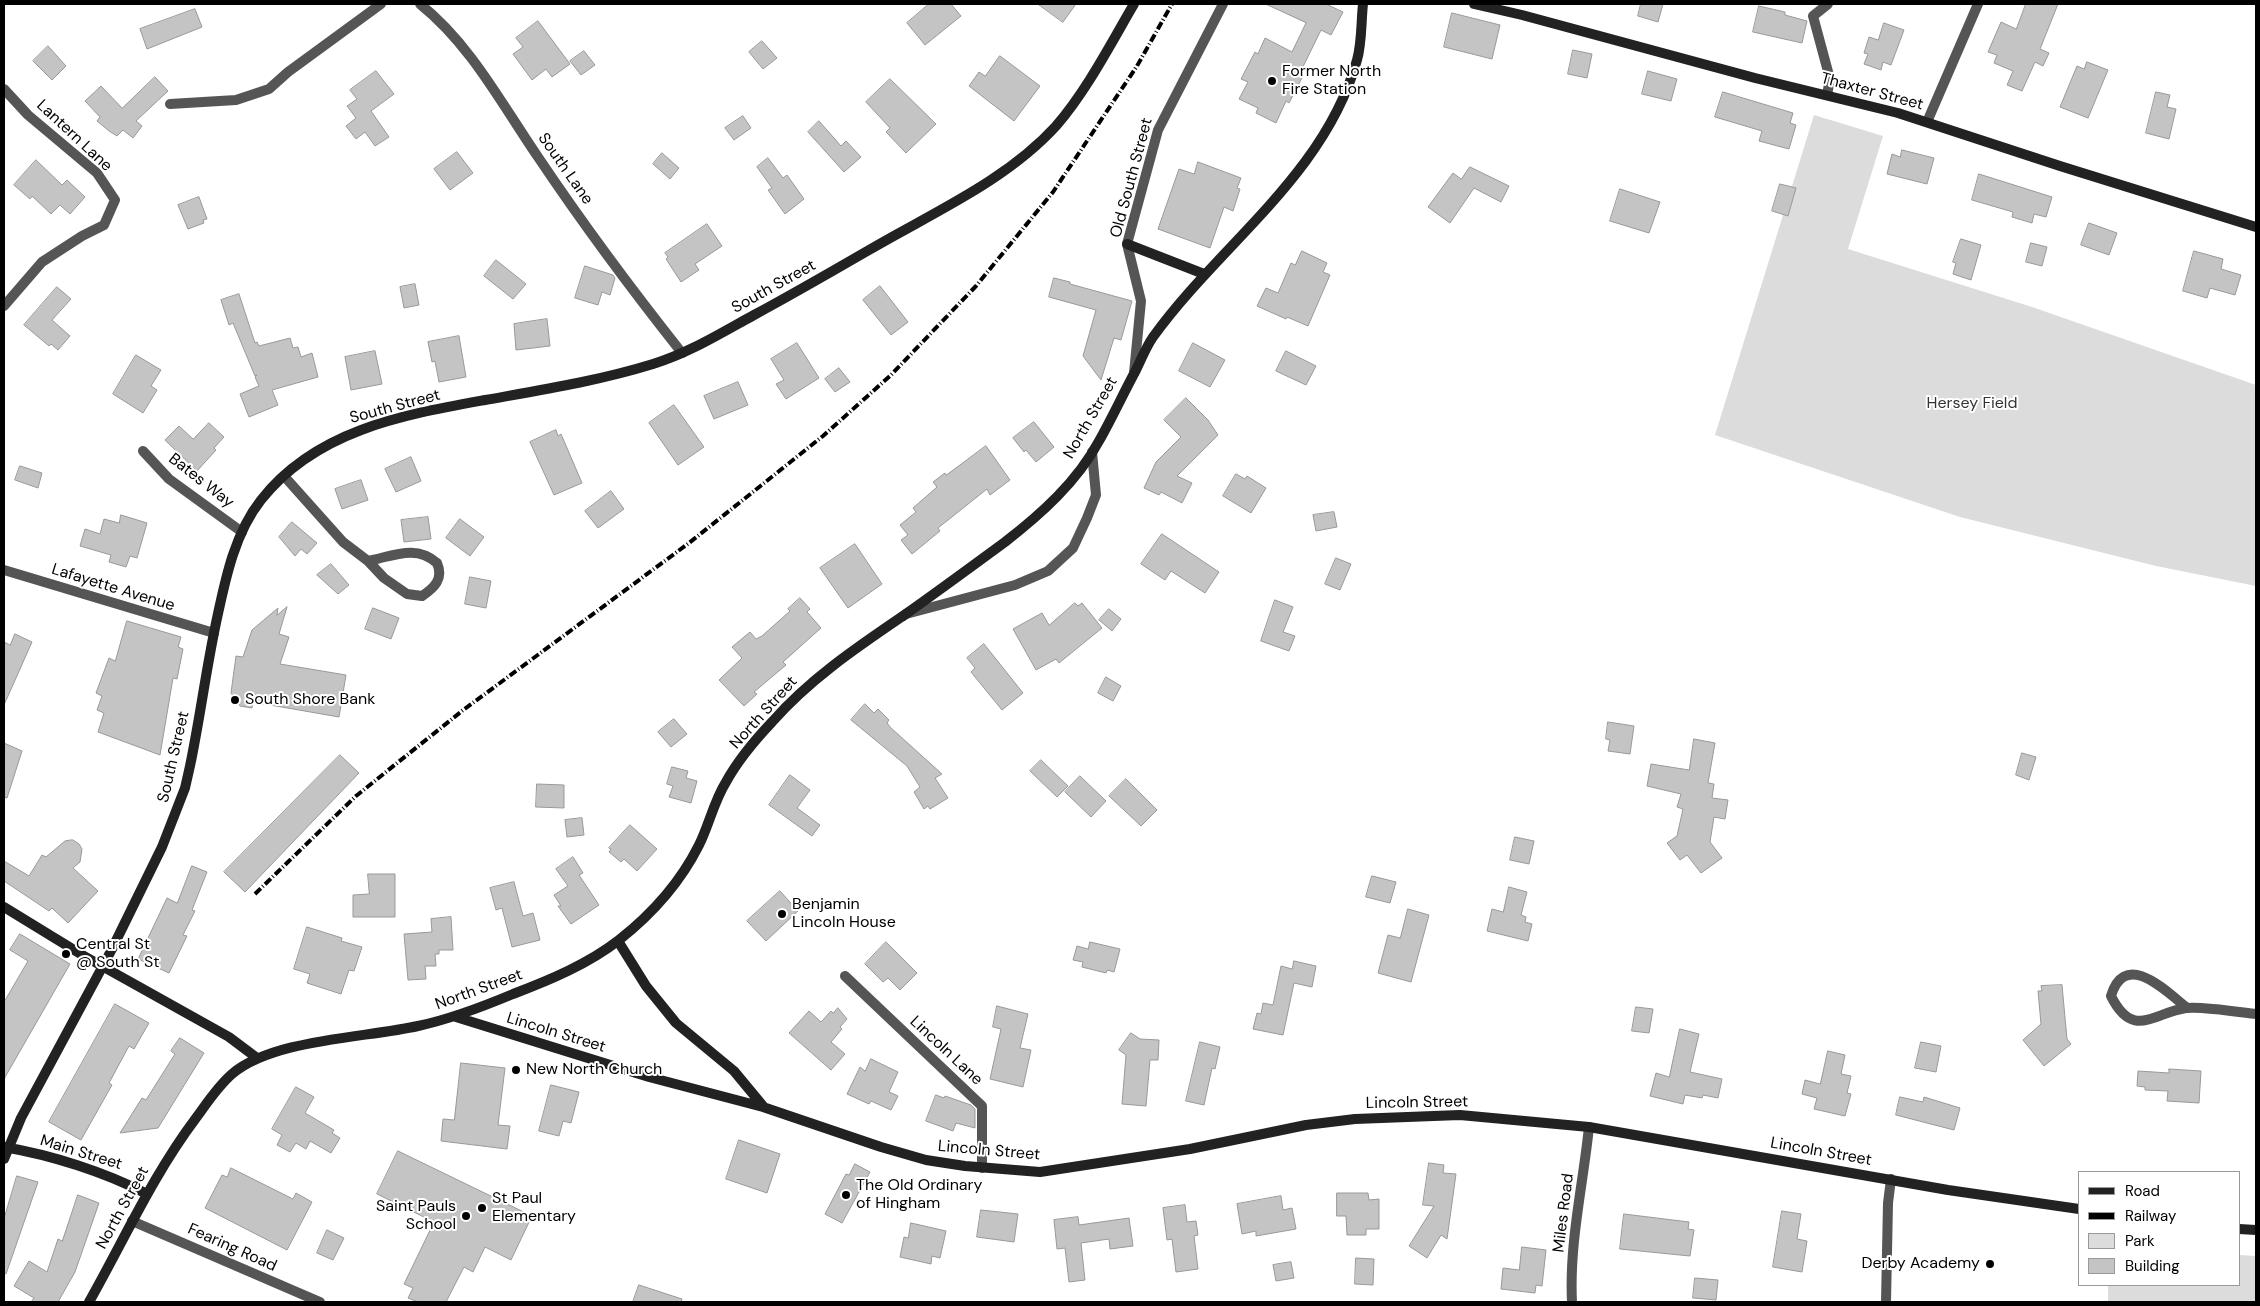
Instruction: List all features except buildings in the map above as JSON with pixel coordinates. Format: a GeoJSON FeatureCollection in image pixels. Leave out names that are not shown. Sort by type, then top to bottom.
{"type":"FeatureCollection","features":[{"type":"Feature","properties":{"kind":"main road","name":"South Street"},"geometry":{"type":"LineString","coordinates":[[4,1159],[6,1148],[20,1118],[102,966],[162,847],[185,788],[214,633],[228,570],[242,532],[258,503],[284,476],[318,449],[370,426],[416,413],[564,386],[652,364],[682,353],[812,283],[952,203],[994,177],[1031,150],[1056,125],[1081,91],[1134,4]]}},
{"type":"Feature","properties":{"kind":"main road","name":"North Street"},"geometry":{"type":"LineString","coordinates":[[89,1302],[147,1194],[188,1128],[207,1102],[232,1074],[257,1058],[279,1051],[416,1027],[456,1017],[543,982],[596,956],[618,941],[654,910],[674,887],[699,846],[725,783],[745,754],[799,694],[835,663],[1025,526],[1068,486],[1092,452],[1152,339],[1204,274],[1282,191],[1326,131],[1338,109],[1357,58],[1362,4]]}},
{"type":"Feature","properties":{"kind":"main road","name":"Thaxter Street"},"geometry":{"type":"LineString","coordinates":[[1474,4],[1522,14],[1654,52],[1927,122],[2256,227]]}},
{"type":"Feature","properties":{"kind":"main road"},"geometry":{"type":"LineString","coordinates":[[1128,244],[1204,274]]}},
{"type":"Feature","properties":{"kind":"main road"},"geometry":{"type":"LineString","coordinates":[[4,907],[102,966],[229,1038],[257,1058]]}},
{"type":"Feature","properties":{"kind":"main road"},"geometry":{"type":"LineString","coordinates":[[618,941],[646,986],[676,1023],[734,1072],[763,1107]]}},
{"type":"Feature","properties":{"kind":"main road","name":"Lincoln Street"},"geometry":{"type":"LineString","coordinates":[[456,1017],[648,1077],[763,1107],[917,1157],[982,1168],[1040,1172],[1190,1149],[1306,1125],[1355,1119],[1460,1115],[1589,1128],[2038,1204],[2078,1209]]}},
{"type":"Feature","properties":{"kind":"main road","name":"Main Street"},"geometry":{"type":"LineString","coordinates":[[6,1148],[54,1159],[121,1180],[147,1194]]}},
{"type":"Feature","properties":{"kind":"main road"},"geometry":{"type":"LineString","coordinates":[[2240,1229],[2256,1230]]}},
{"type":"Feature","properties":{"kind":"street"},"geometry":{"type":"LineString","coordinates":[[170,104],[236,100],[269,89],[288,72],[381,4]]}},
{"type":"Feature","properties":{"kind":"street","name":"South Lane"},"geometry":{"type":"LineString","coordinates":[[420,4],[440,20],[482,70],[538,158],[625,280],[682,353]]}},
{"type":"Feature","properties":{"kind":"street","name":"Old South Street"},"geometry":{"type":"LineString","coordinates":[[1134,373],[1141,301],[1128,244],[1158,130],[1224,4]]}},
{"type":"Feature","properties":{"kind":"street"},"geometry":{"type":"LineString","coordinates":[[1827,95],[1830,79],[1814,16],[1828,4]]}},
{"type":"Feature","properties":{"kind":"street"},"geometry":{"type":"LineString","coordinates":[[1927,122],[1978,4]]}},
{"type":"Feature","properties":{"kind":"street","name":"Lantern Lane"},"geometry":{"type":"LineString","coordinates":[[4,89],[28,115],[96,173],[116,200],[104,226],[82,236],[42,262],[4,306]]}},
{"type":"Feature","properties":{"kind":"street","name":"Bates Way"},"geometry":{"type":"LineString","coordinates":[[143,451],[169,479],[242,532]]}},
{"type":"Feature","properties":{"kind":"street"},"geometry":{"type":"LineString","coordinates":[[905,614],[1015,585],[1048,571],[1073,548],[1088,518],[1096,495],[1092,452]]}},
{"type":"Feature","properties":{"kind":"street"},"geometry":{"type":"LineString","coordinates":[[284,476],[343,542],[368,561],[396,588],[414,596],[422,596],[437,584],[440,569],[437,563],[421,552],[368,561]]}},
{"type":"Feature","properties":{"kind":"street","name":"Lafayette Avenue"},"geometry":{"type":"LineString","coordinates":[[4,570],[214,633]]}},
{"type":"Feature","properties":{"kind":"street"},"geometry":{"type":"LineString","coordinates":[[2187,1008],[2152,980],[2136,973],[2122,977],[2114,985],[2111,996],[2117,1008],[2129,1019],[2142,1021],[2187,1008],[2256,1014]]}},
{"type":"Feature","properties":{"kind":"street","name":"Lincoln Lane"},"geometry":{"type":"LineString","coordinates":[[845,976],[982,1106],[982,1168]]}},
{"type":"Feature","properties":{"kind":"street","name":"Miles Road"},"geometry":{"type":"LineString","coordinates":[[1572,1302],[1571,1281],[1574,1237],[1589,1128]]}},
{"type":"Feature","properties":{"kind":"street"},"geometry":{"type":"LineString","coordinates":[[1886,1302],[1888,1203],[1891,1179]]}},
{"type":"Feature","properties":{"kind":"street","name":"Fearing Road"},"geometry":{"type":"LineString","coordinates":[[132,1221],[320,1302]]}},
{"type":"Feature","properties":{"kind":"green space","name":"Hersey Field"},"geometry":{"type":"Polygon","coordinates":[[[1814,115],[1883,136],[1848,249],[2032,307],[2256,385],[2256,586],[2156,566],[1960,517],[1715,435],[1814,115]]]}},
{"type":"Feature","properties":{"kind":"green space"},"geometry":{"type":"Polygon","coordinates":[[[2240,1255],[2256,1256],[2256,1302],[2108,1302],[2108,1286],[2240,1286],[2240,1255]]]}},
{"type":"Feature","properties":{"kind":"railway"},"geometry":{"type":"LineString","coordinates":[[255,894],[356,796],[462,711],[689,543],[823,436],[891,375],[976,286],[1053,192],[1137,66],[1172,4]]}},
{"type":"Feature","properties":{"kind":"place","name":"Former North Fire Station"},"geometry":{"type":"Point","coordinates":[1272,81]}},
{"type":"Feature","properties":{"kind":"place","name":"South Shore Bank"},"geometry":{"type":"Point","coordinates":[235,700]}},
{"type":"Feature","properties":{"kind":"place","name":"Benjamin Lincoln House"},"geometry":{"type":"Point","coordinates":[782,914]}},
{"type":"Feature","properties":{"kind":"place","name":"Central St @ South St"},"geometry":{"type":"Point","coordinates":[66,954]}},
{"type":"Feature","properties":{"kind":"place","name":"New North Church"},"geometry":{"type":"Point","coordinates":[516,1070]}},
{"type":"Feature","properties":{"kind":"place","name":"The Old Ordinary of Hingham"},"geometry":{"type":"Point","coordinates":[846,1195]}},
{"type":"Feature","properties":{"kind":"place","name":"St Paul Elementary"},"geometry":{"type":"Point","coordinates":[482,1208]}},
{"type":"Feature","properties":{"kind":"place","name":"Saint Pauls School"},"geometry":{"type":"Point","coordinates":[466,1216]}},
{"type":"Feature","properties":{"kind":"place","name":"Derby Academy"},"geometry":{"type":"Point","coordinates":[1990,1264]}}]}
